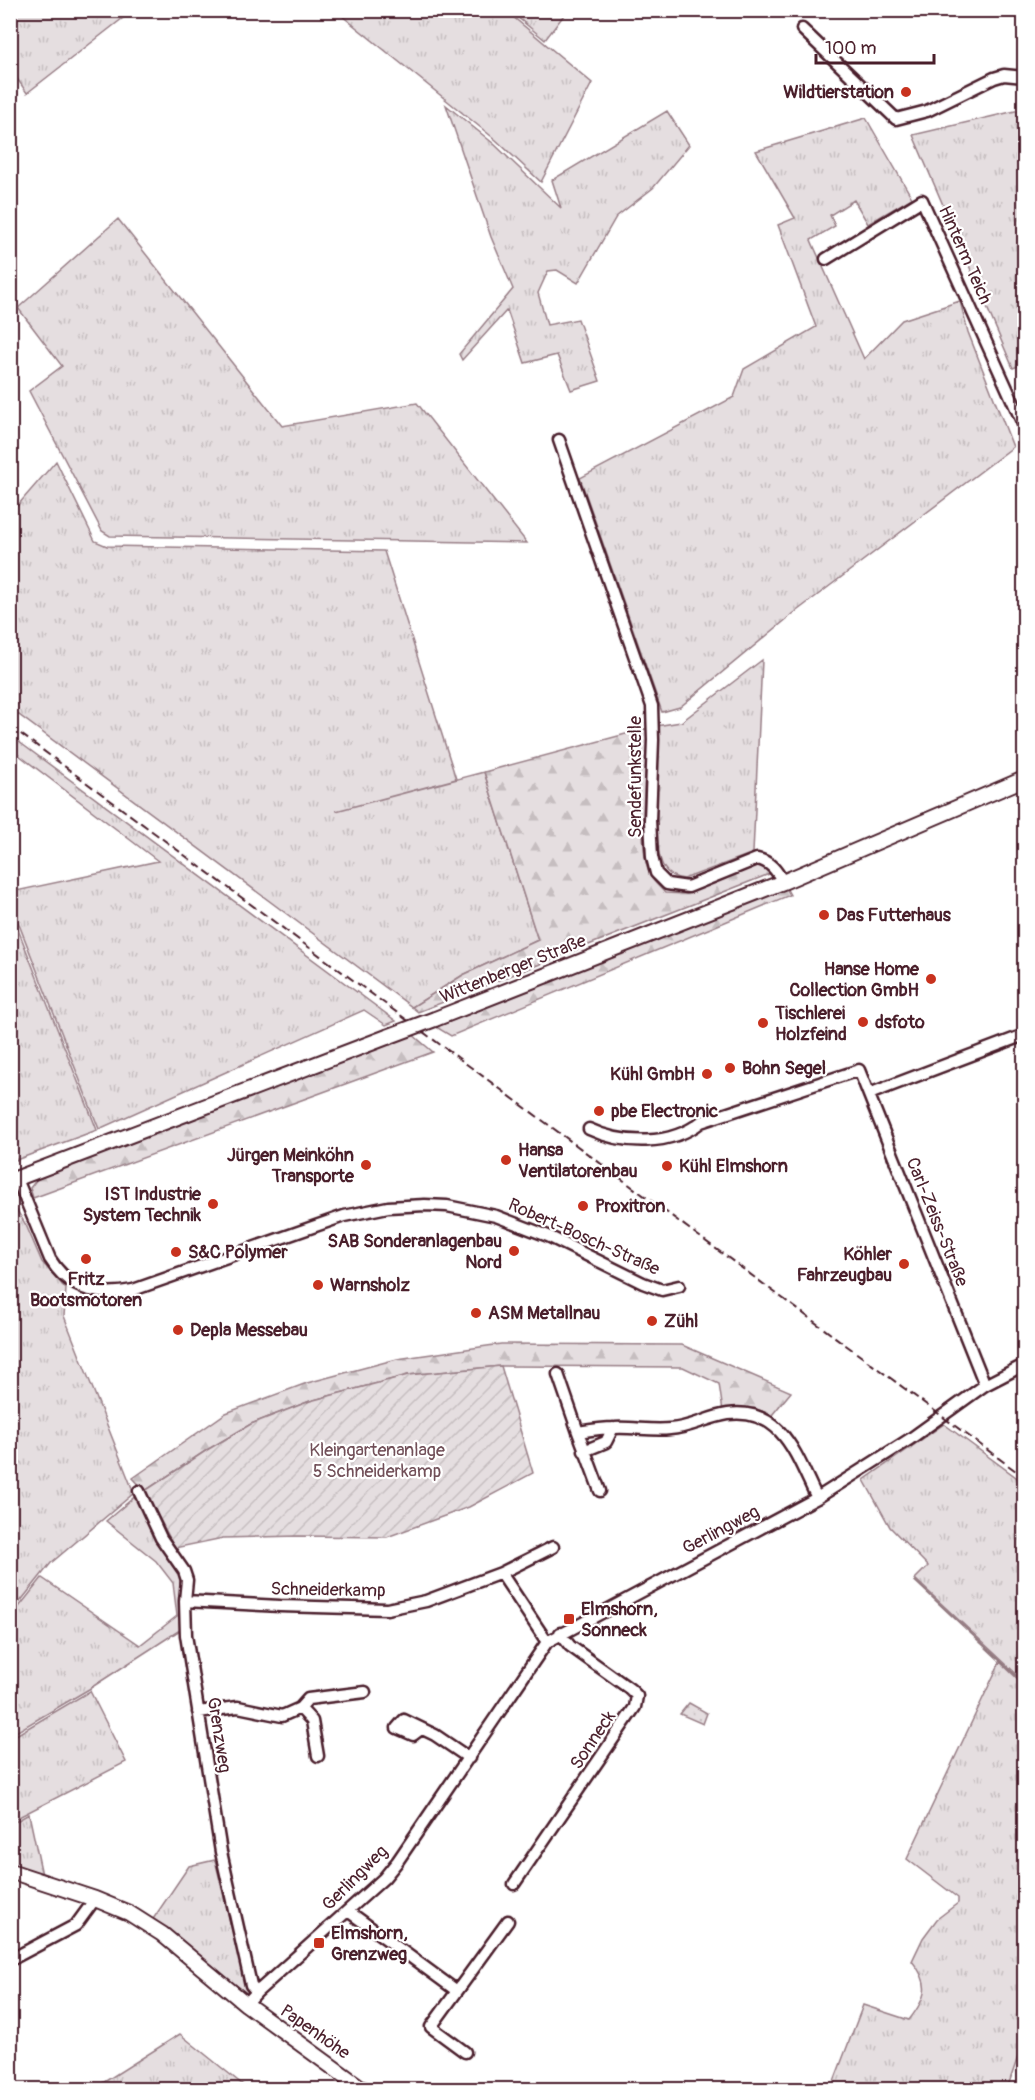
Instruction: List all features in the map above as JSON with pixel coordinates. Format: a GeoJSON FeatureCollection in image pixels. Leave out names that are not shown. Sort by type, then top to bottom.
{"type":"FeatureCollection","features":[{"type":"Feature","properties":{"kind":"main road","name":"Wittenberger Straße"},"geometry":{"type":"LineString","coordinates":[[14,1180],[435,1019],[783,882],[1024,779]]}},
{"type":"Feature","properties":{"kind":"main road","name":"Papenhöhe"},"geometry":{"type":"LineString","coordinates":[[10,1872],[95,1899],[129,1913],[162,1934],[246,2004],[364,2090]]}},
{"type":"Feature","properties":{"kind":"street"},"geometry":{"type":"LineString","coordinates":[[802,29],[896,119],[927,111],[994,78],[1004,75],[1024,77]]}},
{"type":"Feature","properties":{"kind":"street","name":"Hinterm Teich"},"geometry":{"type":"LineString","coordinates":[[826,259],[922,201],[1024,426]]}},
{"type":"Feature","properties":{"kind":"street","name":"Sendefunkstelle"},"geometry":{"type":"LineString","coordinates":[[559,440],[652,706],[650,820],[652,857],[656,873],[667,884],[688,887],[757,859],[770,864],[783,882]]}},
{"type":"Feature","properties":{"kind":"street"},"geometry":{"type":"LineString","coordinates":[[869,1094],[1024,1035]]}},
{"type":"Feature","properties":{"kind":"street","name":"Carl-Zeiss-Straße"},"geometry":{"type":"LineString","coordinates":[[589,1129],[605,1137],[621,1140],[667,1138],[689,1132],[701,1122],[859,1070],[985,1385]]}},
{"type":"Feature","properties":{"kind":"street","name":"Robert-Bosch-Straße"},"geometry":{"type":"LineString","coordinates":[[14,1180],[56,1269],[75,1285],[100,1293],[133,1290],[344,1216],[388,1207],[425,1205],[447,1206],[496,1216],[548,1236],[643,1283],[662,1290],[679,1286]]}},
{"type":"Feature","properties":{"kind":"street","name":"Gerlingweg"},"geometry":{"type":"LineString","coordinates":[[246,2004],[384,1878],[547,1642],[817,1498],[910,1439],[985,1385],[1024,1365]]}},
{"type":"Feature","properties":{"kind":"street"},"geometry":{"type":"LineString","coordinates":[[558,1374],[600,1491]]}},
{"type":"Feature","properties":{"kind":"street"},"geometry":{"type":"LineString","coordinates":[[578,1432],[613,1428],[671,1430],[729,1414],[753,1415],[769,1421],[789,1441],[817,1498]]}},
{"type":"Feature","properties":{"kind":"street"},"geometry":{"type":"LineString","coordinates":[[584,1451],[606,1442],[613,1428]]}},
{"type":"Feature","properties":{"kind":"street","name":"Grenzweg"},"geometry":{"type":"LineString","coordinates":[[139,1491],[161,1538],[184,1571],[187,1580],[186,1635],[221,1852],[251,1985],[257,1992]]}},
{"type":"Feature","properties":{"kind":"street","name":"Schneiderkamp"},"geometry":{"type":"LineString","coordinates":[[185,1601],[387,1609],[426,1601],[501,1574],[553,1547]]}},
{"type":"Feature","properties":{"kind":"street"},"geometry":{"type":"LineString","coordinates":[[501,1574],[547,1642]]}},
{"type":"Feature","properties":{"kind":"street","name":"Sonneck"},"geometry":{"type":"LineString","coordinates":[[514,1884],[635,1707],[637,1696],[630,1689],[570,1646],[560,1634]]}},
{"type":"Feature","properties":{"kind":"street"},"geometry":{"type":"LineString","coordinates":[[198,1712],[238,1707],[282,1716],[300,1708],[308,1699],[365,1692]]}},
{"type":"Feature","properties":{"kind":"street"},"geometry":{"type":"LineString","coordinates":[[300,1708],[312,1721],[318,1756]]}},
{"type":"Feature","properties":{"kind":"street"},"geometry":{"type":"LineString","coordinates":[[421,1729],[435,1734],[469,1758]]}},
{"type":"Feature","properties":{"kind":"street"},"geometry":{"type":"LineString","coordinates":[[10,1960],[76,1925],[95,1899]]}},
{"type":"Feature","properties":{"kind":"street"},"geometry":{"type":"LineString","coordinates":[[348,1911],[457,1990]]}},
{"type":"Feature","properties":{"kind":"street"},"geometry":{"type":"LineString","coordinates":[[465,2052],[430,2027],[508,1921]]}},
{"type":"Feature","properties":{"kind":"green space"},"geometry":{"type":"Polygon","coordinates":[[[10,11],[132,11],[27,93],[11,70],[10,11]]]}},
{"type":"Feature","properties":{"kind":"green space"},"geometry":{"type":"Polygon","coordinates":[[[336,11],[506,11],[592,83],[541,182],[496,140],[336,11]]]}},
{"type":"Feature","properties":{"kind":"green space"},"geometry":{"type":"Polygon","coordinates":[[[510,11],[567,11],[545,40],[510,11]]]}},
{"type":"Feature","properties":{"kind":"green space"},"geometry":{"type":"Polygon","coordinates":[[[446,105],[494,144],[561,208],[552,180],[667,111],[689,145],[653,188],[616,217],[578,283],[557,270],[548,271],[538,293],[547,325],[578,319],[600,381],[571,390],[557,355],[525,363],[507,310],[462,360],[459,354],[513,289],[491,237],[446,105]]]}},
{"type":"Feature","properties":{"kind":"green space"},"geometry":{"type":"Polygon","coordinates":[[[1024,109],[1024,364],[1013,368],[913,135],[1024,109]]]}},
{"type":"Feature","properties":{"kind":"green space"},"geometry":{"type":"Polygon","coordinates":[[[866,118],[912,198],[868,224],[854,200],[830,215],[835,226],[811,240],[864,359],[902,320],[960,301],[968,332],[1013,447],[794,613],[680,707],[662,712],[580,478],[734,397],[744,369],[816,327],[778,225],[795,218],[756,151],[866,118]]]}},
{"type":"Feature","properties":{"kind":"green space"},"geometry":{"type":"Polygon","coordinates":[[[118,219],[282,426],[417,403],[527,543],[110,536],[102,531],[29,391],[62,366],[18,308],[118,219]]]}},
{"type":"Feature","properties":{"kind":"green space"},"geometry":{"type":"Polygon","coordinates":[[[56,461],[95,541],[107,546],[384,551],[456,779],[336,811],[484,772],[538,940],[463,975],[412,1007],[11,709],[11,513],[56,461]]]}},
{"type":"Feature","properties":{"kind":"green space"},"geometry":{"type":"Polygon","coordinates":[[[762,660],[753,853],[684,879],[677,878],[667,872],[664,867],[657,843],[656,726],[681,722],[762,660]]]}},
{"type":"Feature","properties":{"kind":"green space"},"geometry":{"type":"Polygon","coordinates":[[[648,728],[643,825],[646,862],[655,882],[665,893],[686,894],[759,864],[766,866],[772,873],[418,1012],[412,1007],[463,975],[538,940],[484,772],[648,728]]]}},
{"type":"Feature","properties":{"kind":"green space"},"geometry":{"type":"Polygon","coordinates":[[[11,736],[396,1021],[386,1025],[364,1010],[99,1129],[11,904],[11,892],[158,861],[11,749],[11,736]]]}},
{"type":"Feature","properties":{"kind":"green space"},"geometry":{"type":"Polygon","coordinates":[[[785,886],[790,895],[451,1036],[436,1027],[785,886]]]}},
{"type":"Feature","properties":{"kind":"green space"},"geometry":{"type":"Polygon","coordinates":[[[10,909],[97,1130],[16,1160],[10,1145],[10,909]]]}},
{"type":"Feature","properties":{"kind":"green space"},"geometry":{"type":"Polygon","coordinates":[[[412,1034],[433,1052],[33,1198],[30,1188],[37,1179],[412,1034]]]}},
{"type":"Feature","properties":{"kind":"green space"},"geometry":{"type":"Polygon","coordinates":[[[11,1201],[26,1225],[42,1262],[66,1289],[64,1316],[134,1493],[51,1563],[11,1613],[11,1201]]]}},
{"type":"Feature","properties":{"kind":"green space"},"geometry":{"type":"Polygon","coordinates":[[[501,1344],[682,1345],[791,1392],[772,1415],[754,1408],[723,1411],[719,1384],[683,1367],[501,1366],[408,1375],[310,1401],[251,1424],[145,1491],[133,1478],[226,1413],[307,1383],[397,1359],[501,1344]]]}},
{"type":"Feature","properties":{"kind":"green space","name":"Kleingartenanlage 5 Schneiderkamp"},"geometry":{"type":"Polygon","coordinates":[[[501,1366],[533,1473],[469,1507],[387,1537],[223,1538],[175,1548],[145,1491],[251,1424],[310,1401],[408,1375],[501,1366]]]}},
{"type":"Feature","properties":{"kind":"green space"},"geometry":{"type":"Polygon","coordinates":[[[944,1424],[1024,1483],[1024,1681],[915,1579],[928,1566],[890,1527],[864,1480],[944,1424]]]}},
{"type":"Feature","properties":{"kind":"green space"},"geometry":{"type":"Polygon","coordinates":[[[138,1494],[179,1570],[183,1628],[89,1689],[11,1735],[11,1617],[42,1578],[140,1645],[177,1616],[173,1583],[156,1561],[106,1521],[138,1494]]]}},
{"type":"Feature","properties":{"kind":"green space"},"geometry":{"type":"Polygon","coordinates":[[[1000,1662],[1024,1685],[1024,2049],[1021,2048],[1007,2089],[831,2089],[863,2005],[909,2020],[923,1997],[922,1977],[912,1961],[923,1938],[937,1919],[958,1903],[958,1898],[907,1859],[1000,1662]]]}},
{"type":"Feature","properties":{"kind":"green space"},"geometry":{"type":"Polygon","coordinates":[[[90,1691],[126,1762],[11,1821],[11,1738],[90,1691]]]}},
{"type":"Feature","properties":{"kind":"green space"},"geometry":{"type":"Polygon","coordinates":[[[689,1703],[707,1713],[703,1724],[680,1714],[689,1703]]]}},
{"type":"Feature","properties":{"kind":"green space"},"geometry":{"type":"Polygon","coordinates":[[[29,1814],[42,1875],[11,1865],[11,1824],[29,1814]]]}},
{"type":"Feature","properties":{"kind":"green space"},"geometry":{"type":"Polygon","coordinates":[[[215,1860],[248,1994],[151,1922],[189,1866],[215,1860]]]}},
{"type":"Feature","properties":{"kind":"green space"},"geometry":{"type":"Polygon","coordinates":[[[180,2034],[248,2089],[93,2089],[180,2034]]]}},
{"type":"Feature","properties":{"kind":"waterway"},"geometry":{"type":"LineString","coordinates":[[915,1581],[1024,1683]]}},
{"type":"Feature","properties":{"kind":"railway"},"geometry":{"type":"LineString","coordinates":[[10,726],[1024,1477]]}},
{"type":"Feature","properties":{"kind":"place","name":"Wildtierstation"},"geometry":{"type":"Point","coordinates":[906,92]}},
{"type":"Feature","properties":{"kind":"place","name":"Das Futterhaus"},"geometry":{"type":"Point","coordinates":[824,915]}},
{"type":"Feature","properties":{"kind":"place","name":"Hanse Home Collection GmbH"},"geometry":{"type":"Point","coordinates":[931,979]}},
{"type":"Feature","properties":{"kind":"place","name":"dsfoto"},"geometry":{"type":"Point","coordinates":[863,1022]}},
{"type":"Feature","properties":{"kind":"place","name":"Tischlerei Holzfeind"},"geometry":{"type":"Point","coordinates":[763,1023]}},
{"type":"Feature","properties":{"kind":"place","name":"Bohn Segel"},"geometry":{"type":"Point","coordinates":[730,1068]}},
{"type":"Feature","properties":{"kind":"place","name":"Kühl GmbH"},"geometry":{"type":"Point","coordinates":[707,1074]}},
{"type":"Feature","properties":{"kind":"place","name":"pbe Electronic"},"geometry":{"type":"Point","coordinates":[599,1111]}},
{"type":"Feature","properties":{"kind":"place","name":"Hansa Ventilatorenbau"},"geometry":{"type":"Point","coordinates":[506,1160]}},
{"type":"Feature","properties":{"kind":"place","name":"Jürgen Meinköhn Transporte"},"geometry":{"type":"Point","coordinates":[366,1165]}},
{"type":"Feature","properties":{"kind":"place","name":"Kühl Elmshorn"},"geometry":{"type":"Point","coordinates":[667,1166]}},
{"type":"Feature","properties":{"kind":"place","name":"IST Industrie System Technik"},"geometry":{"type":"Point","coordinates":[213,1204]}},
{"type":"Feature","properties":{"kind":"place","name":"Proxitron"},"geometry":{"type":"Point","coordinates":[583,1206]}},
{"type":"Feature","properties":{"kind":"place","name":"SAB Sonderanlagenbau Nord"},"geometry":{"type":"Point","coordinates":[514,1251]}},
{"type":"Feature","properties":{"kind":"place","name":"S&C Polymer"},"geometry":{"type":"Point","coordinates":[176,1252]}},
{"type":"Feature","properties":{"kind":"place","name":"Fritz Bootsmotoren"},"geometry":{"type":"Point","coordinates":[86,1259]}},
{"type":"Feature","properties":{"kind":"place","name":"Köhler Fahrzeugbau"},"geometry":{"type":"Point","coordinates":[904,1264]}},
{"type":"Feature","properties":{"kind":"place","name":"Warnsholz"},"geometry":{"type":"Point","coordinates":[318,1285]}},
{"type":"Feature","properties":{"kind":"place","name":"ASM Metallnau"},"geometry":{"type":"Point","coordinates":[476,1313]}},
{"type":"Feature","properties":{"kind":"place","name":"Zühl"},"geometry":{"type":"Point","coordinates":[652,1321]}},
{"type":"Feature","properties":{"kind":"place","name":"Depla Messebau"},"geometry":{"type":"Point","coordinates":[178,1330]}},
{"type":"Feature","properties":{"kind":"place","name":"Elmshorn, Sonneck"},"geometry":{"type":"Point","coordinates":[569,1619]}},
{"type":"Feature","properties":{"kind":"place","name":"Elmshorn, Grenzweg"},"geometry":{"type":"Point","coordinates":[319,1943]}}]}
